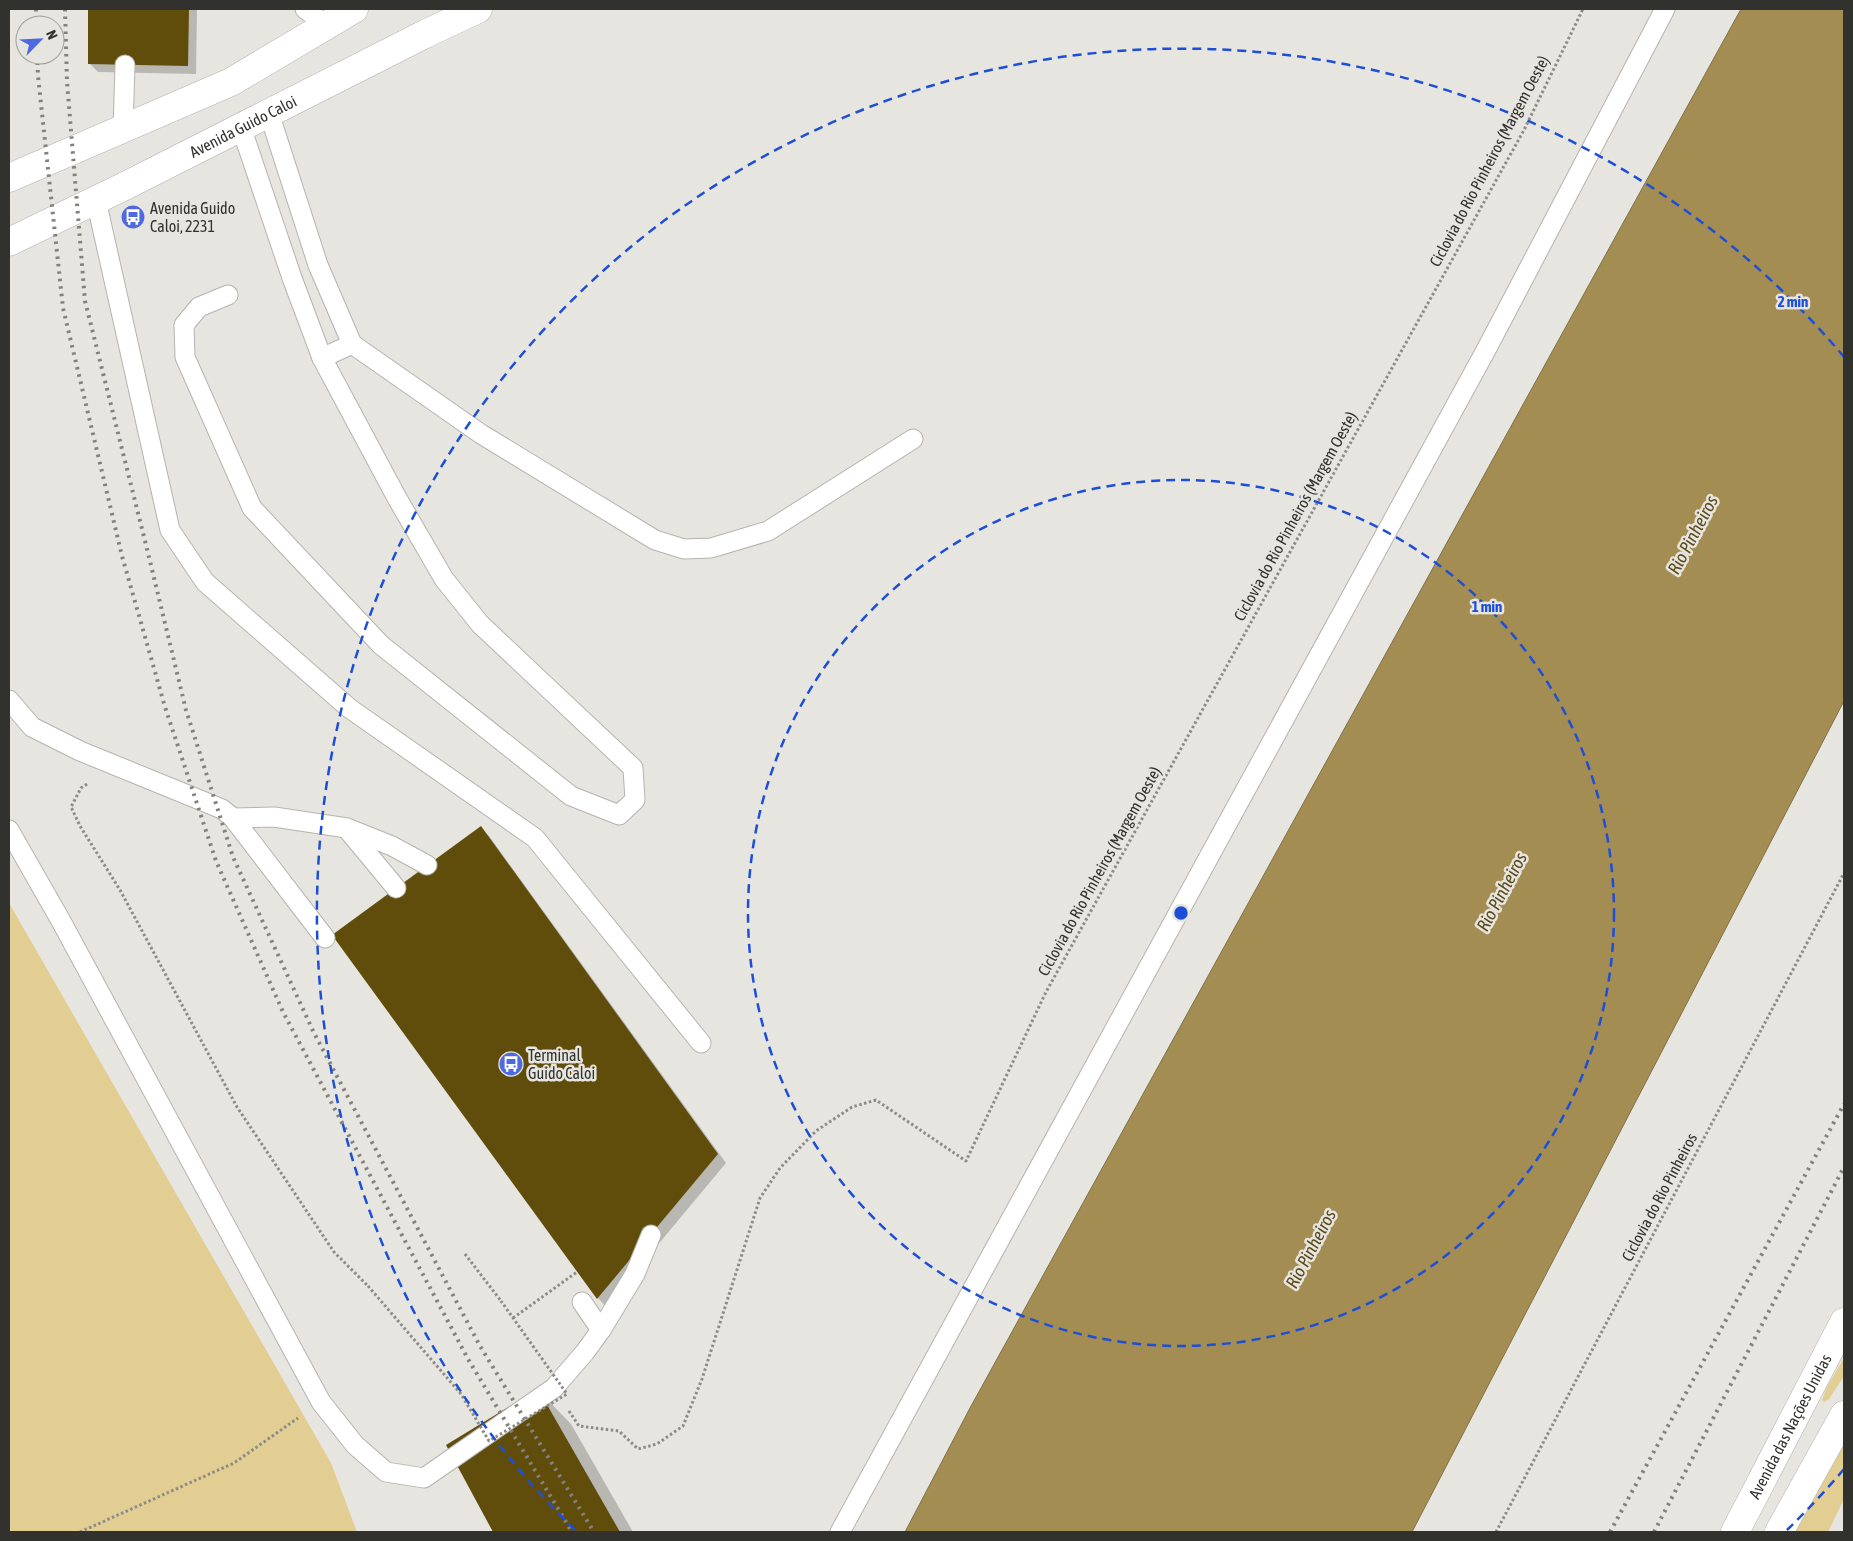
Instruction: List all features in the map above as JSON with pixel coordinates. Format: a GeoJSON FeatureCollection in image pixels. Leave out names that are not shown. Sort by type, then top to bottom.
{"type":"FeatureCollection","features":[{"type":"Feature","properties":{"kind":"main road"},"geometry":{"type":"LineString","coordinates":[[9,178],[231,82],[316,17],[354,9]]}},
{"type":"Feature","properties":{"kind":"main road","name":"Avenida Guido Caloi"},"geometry":{"type":"LineString","coordinates":[[9,242],[478,9]]}},
{"type":"Feature","properties":{"kind":"main road","name":"Avenida das Nações Unidas"},"geometry":{"type":"LineString","coordinates":[[1735,1532],[1844,1322]]}},
{"type":"Feature","properties":{"kind":"main road"},"geometry":{"type":"LineString","coordinates":[[1779,1532],[1844,1415]]}},
{"type":"Feature","properties":{"kind":"lane"},"geometry":{"type":"LineString","coordinates":[[840,1532],[1481,359],[1665,9]]}},
{"type":"Feature","properties":{"kind":"lane"},"geometry":{"type":"LineString","coordinates":[[123,130],[125,65]]}},
{"type":"Feature","properties":{"kind":"lane"},"geometry":{"type":"LineString","coordinates":[[269,113],[318,265],[352,344],[489,439],[655,540],[684,549],[711,548],[768,531],[913,439]]}},
{"type":"Feature","properties":{"kind":"lane"},"geometry":{"type":"LineString","coordinates":[[228,294],[198,307],[184,325],[185,357],[252,508],[381,645],[571,796],[618,815],[635,800],[633,768],[480,624],[444,579],[397,498],[322,358],[292,278],[242,127]]}},
{"type":"Feature","properties":{"kind":"lane"},"geometry":{"type":"LineString","coordinates":[[96,200],[170,530],[205,582],[349,708],[535,838],[701,1043]]}},
{"type":"Feature","properties":{"kind":"lane"},"geometry":{"type":"LineString","coordinates":[[322,358],[352,344]]}},
{"type":"Feature","properties":{"kind":"lane"},"geometry":{"type":"LineString","coordinates":[[9,700],[32,727],[80,751],[222,809],[233,818],[324,938]]}},
{"type":"Feature","properties":{"kind":"lane"},"geometry":{"type":"LineString","coordinates":[[233,818],[274,816],[347,828],[392,846],[427,865]]}},
{"type":"Feature","properties":{"kind":"lane"},"geometry":{"type":"LineString","coordinates":[[347,828],[396,888]]}},
{"type":"Feature","properties":{"kind":"lane"},"geometry":{"type":"LineString","coordinates":[[9,830],[61,921],[321,1402],[355,1445],[386,1472],[424,1478],[554,1388],[585,1352],[600,1330],[635,1274],[651,1235]]}},
{"type":"Feature","properties":{"kind":"lane"},"geometry":{"type":"LineString","coordinates":[[582,1302],[600,1330]]}},
{"type":"Feature","properties":{"kind":"path","name":"Ciclovia do Rio Pinheiros (Margem Oeste)"},"geometry":{"type":"LineString","coordinates":[[554,1388],[579,1426],[619,1430],[638,1449],[658,1444],[684,1426],[702,1379],[760,1198],[780,1168],[816,1131],[852,1107],[876,1100],[966,1161],[1046,992],[1524,130],[1583,9]]}},
{"type":"Feature","properties":{"kind":"path"},"geometry":{"type":"LineString","coordinates":[[113,763],[81,788],[71,807],[80,826],[120,890],[237,1107],[334,1252],[368,1286],[461,1394],[489,1441],[567,1394],[465,1254]]}},
{"type":"Feature","properties":{"kind":"path","name":"Ciclovia do Rio Pinheiros"},"geometry":{"type":"LineString","coordinates":[[1496,1532],[1844,873]]}},
{"type":"Feature","properties":{"kind":"path"},"geometry":{"type":"LineString","coordinates":[[513,1318],[577,1272]]}},
{"type":"Feature","properties":{"kind":"path"},"geometry":{"type":"LineString","coordinates":[[80,1532],[234,1463],[321,1402]]}},
{"type":"Feature","properties":{"kind":"shaded area"},"geometry":{"type":"Polygon","coordinates":[[[9,903],[331,1463],[357,1532],[9,1532],[9,903]]]}},
{"type":"Feature","properties":{"kind":"shaded area"},"geometry":{"type":"Polygon","coordinates":[[[1844,1358],[1844,1376],[1829,1399],[1824,1402],[1822,1400],[1827,1387],[1844,1358]]]}},
{"type":"Feature","properties":{"kind":"shaded area"},"geometry":{"type":"Polygon","coordinates":[[[1844,1439],[1844,1499],[1828,1532],[1785,1532],[1844,1439]]]}},
{"type":"Feature","properties":{"kind":"water","name":"Rio Pinheiros"},"geometry":{"type":"Polygon","coordinates":[[[1741,9],[1844,9],[1844,701],[1412,1532],[905,1532],[970,1408],[1741,9]]]}},
{"type":"Feature","properties":{"kind":"building"},"geometry":{"type":"Polygon","coordinates":[[[88,9],[189,9],[188,66],[88,64],[88,9]]]}},
{"type":"Feature","properties":{"kind":"building"},"geometry":{"type":"Polygon","coordinates":[[[481,826],[718,1154],[597,1299],[332,935],[481,826]]]}},
{"type":"Feature","properties":{"kind":"building"},"geometry":{"type":"Polygon","coordinates":[[[538,1389],[620,1532],[493,1532],[446,1445],[538,1389]]]}},
{"type":"Feature","properties":{"kind":"railway"},"geometry":{"type":"LineString","coordinates":[[36,9],[36,15]]}},
{"type":"Feature","properties":{"kind":"railway"},"geometry":{"type":"LineString","coordinates":[[65,9],[67,82],[85,301],[186,710],[233,857],[314,1033],[480,1346],[594,1532]]}},
{"type":"Feature","properties":{"kind":"railway"},"geometry":{"type":"LineString","coordinates":[[37,65],[63,308],[122,556],[165,707],[216,861],[283,1012],[468,1359],[572,1532]]}},
{"type":"Feature","properties":{"kind":"railway"},"geometry":{"type":"LineString","coordinates":[[1610,1532],[1844,1104]]}},
{"type":"Feature","properties":{"kind":"railway"},"geometry":{"type":"LineString","coordinates":[[1654,1532],[1844,1167]]}},
{"type":"Feature","properties":{"kind":"place","name":"Avenida Guido Caloi, 2231"},"geometry":{"type":"Point","coordinates":[133,217]}},
{"type":"Feature","properties":{"kind":"place","name":"Terminal Guido Caloi"},"geometry":{"type":"Point","coordinates":[511,1064]}}]}
